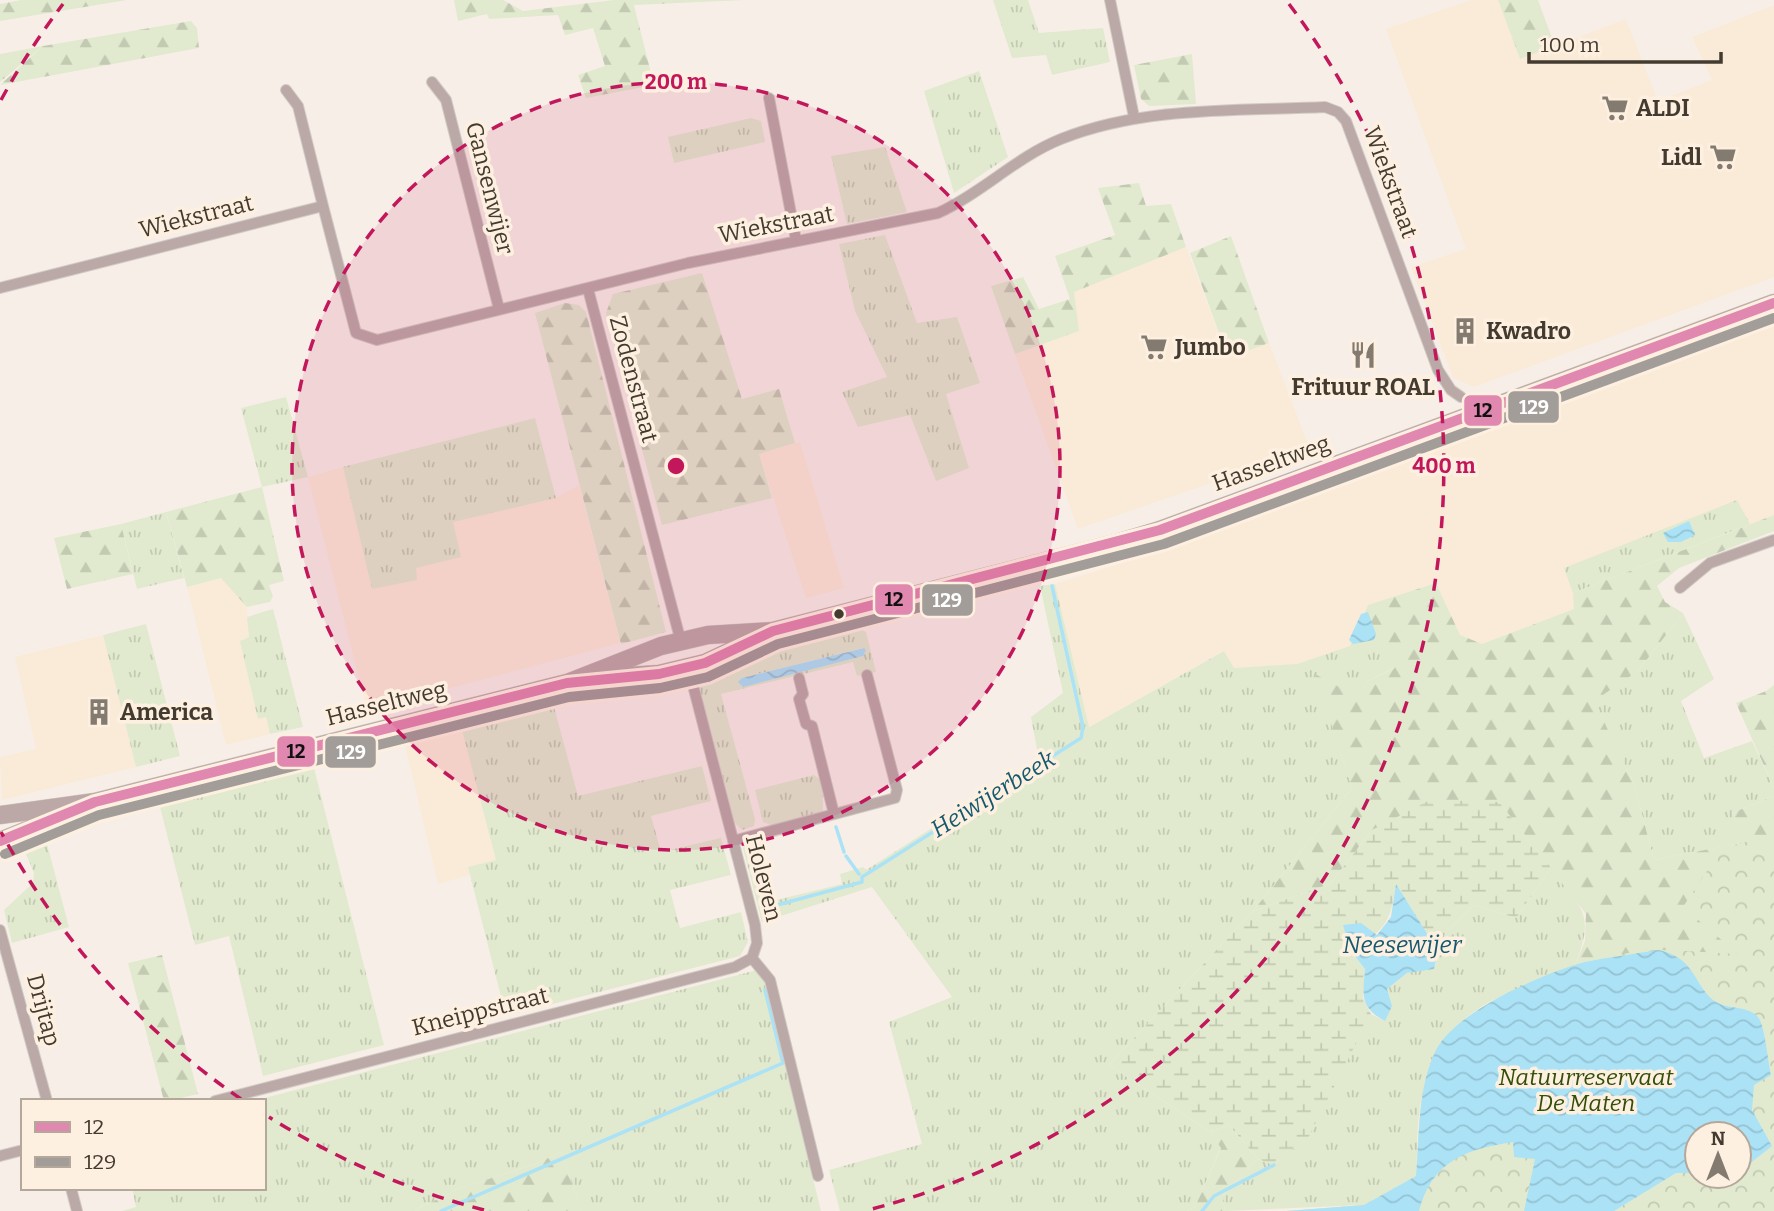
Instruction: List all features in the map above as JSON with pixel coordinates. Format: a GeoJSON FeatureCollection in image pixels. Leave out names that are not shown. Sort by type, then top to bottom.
{"type":"FeatureCollection","features":[{"type":"Feature","properties":{"kind":"main road","name":"Hasseltweg"},"geometry":{"type":"LineString","coordinates":[[567,683],[659,674],[715,659],[774,631],[1160,530],[1774,303]]}},
{"type":"Feature","properties":{"kind":"main road","name":"Hasseltweg"},"geometry":{"type":"LineString","coordinates":[[3,840],[9,828],[0,816],[95,802],[567,683],[661,646],[708,635],[774,631]]}},
{"type":"Feature","properties":{"kind":"main road"},"geometry":{"type":"LineString","coordinates":[[681,642],[691,643],[696,651],[695,660],[688,666]]}},
{"type":"Feature","properties":{"kind":"main road","name":"Hasseltweg"},"geometry":{"type":"LineString","coordinates":[[3,840],[95,802]]}},
{"type":"Feature","properties":{"kind":"street"},"geometry":{"type":"LineString","coordinates":[[1110,0],[1134,117]]}},
{"type":"Feature","properties":{"kind":"street","name":"Gansenwijer"},"geometry":{"type":"LineString","coordinates":[[432,82],[446,100],[499,309]]}},
{"type":"Feature","properties":{"kind":"street"},"geometry":{"type":"LineString","coordinates":[[286,90],[298,106],[323,206]]}},
{"type":"Feature","properties":{"kind":"street"},"geometry":{"type":"LineString","coordinates":[[769,98],[796,240]]}},
{"type":"Feature","properties":{"kind":"street","name":"Wiekstraat"},"geometry":{"type":"LineString","coordinates":[[0,288],[323,206],[356,333],[377,340],[796,240],[938,213],[957,204],[1039,149],[1063,138],[1134,117],[1325,107],[1338,112],[1346,121],[1438,370],[1451,390],[1461,397]]}},
{"type":"Feature","properties":{"kind":"street","name":"Zodenstraat"},"geometry":{"type":"LineString","coordinates":[[588,289],[681,642]]}},
{"type":"Feature","properties":{"kind":"street"},"geometry":{"type":"LineString","coordinates":[[1680,588],[1710,563],[1774,540]]}},
{"type":"Feature","properties":{"kind":"street","name":"Holeven"},"geometry":{"type":"LineString","coordinates":[[688,666],[755,925],[757,943],[752,958]]}},
{"type":"Feature","properties":{"kind":"street"},"geometry":{"type":"LineString","coordinates":[[733,841],[895,798],[897,790],[867,675]]}},
{"type":"Feature","properties":{"kind":"street"},"geometry":{"type":"LineString","coordinates":[[799,678],[803,694],[799,699],[806,723],[812,726],[834,814]]}},
{"type":"Feature","properties":{"kind":"street","name":"Drijtap"},"geometry":{"type":"LineString","coordinates":[[0,930],[46,1099]]}},
{"type":"Feature","properties":{"kind":"street"},"geometry":{"type":"LineString","coordinates":[[752,958],[770,980],[818,1175]]}},
{"type":"Feature","properties":{"kind":"street","name":"Kneippstraat"},"geometry":{"type":"LineString","coordinates":[[223,1099],[735,967],[752,958]]}},
{"type":"Feature","properties":{"kind":"street"},"geometry":{"type":"LineString","coordinates":[[0,1156],[21,1151]]}},
{"type":"Feature","properties":{"kind":"street"},"geometry":{"type":"LineString","coordinates":[[72,1190],[77,1211]]}},
{"type":"Feature","properties":{"kind":"shaded area"},"geometry":{"type":"Polygon","coordinates":[[[1471,0],[1498,0],[1520,59],[1626,19],[1658,101],[1712,80],[1692,37],[1774,5],[1774,277],[1474,387],[1453,378],[1411,267],[1466,249],[1386,29],[1471,0]]]}},
{"type":"Feature","properties":{"kind":"shaded area"},"geometry":{"type":"Polygon","coordinates":[[[1186,247],[1228,358],[1269,343],[1310,449],[1078,529],[1015,354],[1079,331],[1073,292],[1186,247]]]}},
{"type":"Feature","properties":{"kind":"shaded area"},"geometry":{"type":"Polygon","coordinates":[[[1774,324],[1774,515],[1658,562],[1574,609],[1482,644],[1460,635],[1436,583],[1368,605],[1351,646],[1291,666],[1234,668],[1223,651],[1088,727],[1055,584],[1161,551],[1774,324]]]}},
{"type":"Feature","properties":{"kind":"shaded area"},"geometry":{"type":"Polygon","coordinates":[[[800,442],[844,588],[806,598],[759,454],[800,442]]]}},
{"type":"Feature","properties":{"kind":"shaded area"},"geometry":{"type":"Polygon","coordinates":[[[343,467],[372,589],[416,580],[415,568],[453,522],[556,498],[579,485],[620,643],[367,710],[308,477],[343,467]]]}},
{"type":"Feature","properties":{"kind":"shaded area"},"geometry":{"type":"Polygon","coordinates":[[[222,578],[247,607],[249,637],[241,640],[258,719],[266,717],[270,734],[226,745],[187,587],[222,578]]]}},
{"type":"Feature","properties":{"kind":"shaded area"},"geometry":{"type":"Polygon","coordinates":[[[103,635],[136,767],[2,800],[0,757],[36,749],[15,657],[103,635]]]}},
{"type":"Feature","properties":{"kind":"shaded area"},"geometry":{"type":"Polygon","coordinates":[[[462,730],[496,860],[468,868],[470,875],[438,884],[405,745],[462,730]]]}},
{"type":"Feature","properties":{"kind":"green space"},"geometry":{"type":"Polygon","coordinates":[[[21,0],[127,0],[0,21],[0,4],[21,0]]]}},
{"type":"Feature","properties":{"kind":"green space"},"geometry":{"type":"Polygon","coordinates":[[[454,0],[503,0],[523,11],[614,0],[745,0],[634,5],[654,85],[586,98],[578,75],[605,66],[593,28],[565,35],[558,15],[489,19],[487,14],[458,21],[454,0]]]}},
{"type":"Feature","properties":{"kind":"green space"},"geometry":{"type":"Polygon","coordinates":[[[993,0],[1028,0],[1039,33],[1103,28],[1110,62],[1052,75],[1046,55],[1012,58],[993,0]]]}},
{"type":"Feature","properties":{"kind":"green space"},"geometry":{"type":"Polygon","coordinates":[[[1498,0],[1538,0],[1555,46],[1520,59],[1498,0]]]}},
{"type":"Feature","properties":{"kind":"green space"},"geometry":{"type":"Polygon","coordinates":[[[191,21],[197,28],[199,48],[0,85],[43,46],[191,21]]]}},
{"type":"Feature","properties":{"kind":"green space"},"geometry":{"type":"Polygon","coordinates":[[[43,46],[0,82],[0,54],[43,46]]]}},
{"type":"Feature","properties":{"kind":"green space"},"geometry":{"type":"Polygon","coordinates":[[[1192,54],[1196,104],[1149,106],[1141,99],[1134,65],[1192,54]]]}},
{"type":"Feature","properties":{"kind":"green space"},"geometry":{"type":"Polygon","coordinates":[[[979,71],[1008,157],[954,193],[924,91],[979,71]]]}},
{"type":"Feature","properties":{"kind":"green space"},"geometry":{"type":"Polygon","coordinates":[[[751,118],[761,121],[765,142],[674,163],[668,137],[751,118]]]}},
{"type":"Feature","properties":{"kind":"green space"},"geometry":{"type":"Polygon","coordinates":[[[885,147],[907,212],[847,224],[831,156],[885,147]]]}},
{"type":"Feature","properties":{"kind":"green space"},"geometry":{"type":"Polygon","coordinates":[[[1139,183],[1146,206],[1171,204],[1186,247],[1074,292],[1079,331],[1015,354],[991,286],[1023,277],[1039,309],[1070,299],[1055,256],[1115,235],[1098,188],[1139,183]]]}},
{"type":"Feature","properties":{"kind":"green space"},"geometry":{"type":"Polygon","coordinates":[[[885,235],[917,323],[957,317],[980,383],[946,394],[969,468],[936,481],[910,415],[858,427],[842,392],[887,377],[855,311],[839,244],[885,235]]]}},
{"type":"Feature","properties":{"kind":"green space"},"geometry":{"type":"Polygon","coordinates":[[[1231,236],[1269,343],[1228,358],[1190,253],[1231,236]]]}},
{"type":"Feature","properties":{"kind":"green space"},"geometry":{"type":"Polygon","coordinates":[[[702,273],[742,399],[779,389],[795,443],[759,454],[772,498],[662,525],[606,313],[613,294],[702,273]]]}},
{"type":"Feature","properties":{"kind":"green space"},"geometry":{"type":"Polygon","coordinates":[[[565,303],[579,305],[586,312],[666,632],[621,644],[535,313],[565,303]]]}},
{"type":"Feature","properties":{"kind":"green space"},"geometry":{"type":"Polygon","coordinates":[[[286,397],[308,477],[262,487],[241,408],[286,397]]]}},
{"type":"Feature","properties":{"kind":"green space"},"geometry":{"type":"Polygon","coordinates":[[[535,418],[556,498],[453,522],[461,557],[416,568],[417,580],[372,589],[343,467],[535,418]]]}},
{"type":"Feature","properties":{"kind":"green space"},"geometry":{"type":"Polygon","coordinates":[[[262,487],[284,581],[269,585],[273,596],[270,602],[247,607],[221,578],[187,587],[166,512],[262,487]]]}},
{"type":"Feature","properties":{"kind":"green space"},"geometry":{"type":"Polygon","coordinates":[[[1737,500],[1750,524],[1573,593],[1564,568],[1737,500]]]}},
{"type":"Feature","properties":{"kind":"green space"},"geometry":{"type":"Polygon","coordinates":[[[166,512],[184,578],[137,589],[121,524],[166,512]]]}},
{"type":"Feature","properties":{"kind":"green space"},"geometry":{"type":"Polygon","coordinates":[[[1774,515],[1774,531],[1679,568],[1657,586],[1665,602],[1683,613],[1638,671],[1594,701],[1634,784],[1654,860],[1745,842],[1732,813],[1774,796],[1774,994],[1583,963],[1574,967],[1585,941],[1586,914],[1499,802],[1372,830],[1330,884],[1253,911],[1352,788],[1315,674],[1358,697],[1368,681],[1395,668],[1359,626],[1368,605],[1436,583],[1460,635],[1482,644],[1574,609],[1573,593],[1774,515]]]}},
{"type":"Feature","properties":{"kind":"green space"},"geometry":{"type":"Polygon","coordinates":[[[121,524],[133,574],[67,589],[54,538],[121,524]]]}},
{"type":"Feature","properties":{"kind":"green space"},"geometry":{"type":"Polygon","coordinates":[[[1055,584],[1089,727],[1224,651],[1234,668],[1297,664],[1350,646],[1359,626],[1396,667],[1368,681],[1358,698],[1316,675],[1352,788],[1253,911],[1109,1065],[1210,1132],[1221,1147],[1195,1207],[1187,1211],[840,1211],[829,1170],[922,1144],[889,1022],[952,997],[872,887],[762,922],[743,848],[746,843],[757,838],[761,842],[776,900],[842,884],[840,874],[863,867],[866,870],[1039,760],[1031,717],[1063,693],[1040,586],[1055,584]]]}},
{"type":"Feature","properties":{"kind":"green space"},"geometry":{"type":"Polygon","coordinates":[[[273,609],[303,727],[270,734],[266,717],[258,719],[240,641],[249,637],[247,617],[273,609]]]}},
{"type":"Feature","properties":{"kind":"green space"},"geometry":{"type":"Polygon","coordinates":[[[1683,613],[1714,679],[1681,701],[1704,758],[1752,741],[1774,788],[1774,796],[1732,813],[1746,842],[1654,860],[1634,784],[1593,700],[1638,671],[1683,613]]]}},
{"type":"Feature","properties":{"kind":"green space"},"geometry":{"type":"Polygon","coordinates":[[[146,624],[180,756],[136,767],[103,635],[146,624]]]}},
{"type":"Feature","properties":{"kind":"green space"},"geometry":{"type":"Polygon","coordinates":[[[859,628],[866,632],[876,672],[857,676],[853,662],[721,694],[755,819],[754,826],[742,830],[734,822],[698,684],[699,675],[766,652],[859,628]],[[863,648],[742,678],[740,685],[863,656],[863,648]]]}},
{"type":"Feature","properties":{"kind":"green space"},"geometry":{"type":"Polygon","coordinates":[[[1774,685],[1774,788],[1736,703],[1774,685]]]}},
{"type":"Feature","properties":{"kind":"green space"},"geometry":{"type":"Polygon","coordinates":[[[554,707],[578,796],[702,766],[711,801],[651,816],[661,852],[721,838],[731,875],[670,890],[680,928],[741,912],[748,942],[740,956],[506,1016],[468,867],[496,860],[462,730],[554,707]]]}},
{"type":"Feature","properties":{"kind":"green space"},"geometry":{"type":"Polygon","coordinates":[[[314,768],[384,1045],[263,1076],[229,936],[195,945],[160,807],[314,768]]]}},
{"type":"Feature","properties":{"kind":"green space"},"geometry":{"type":"Polygon","coordinates":[[[814,775],[822,781],[823,812],[771,825],[763,822],[755,790],[814,775]]]}},
{"type":"Feature","properties":{"kind":"green space"},"geometry":{"type":"Polygon","coordinates":[[[1430,800],[1499,802],[1551,868],[1516,918],[1474,905],[1446,932],[1438,951],[1396,885],[1391,909],[1384,925],[1350,950],[1365,969],[1363,998],[1371,1014],[1308,1138],[1274,1165],[1258,1159],[1229,1125],[1210,1132],[1109,1065],[1253,911],[1330,884],[1372,830],[1430,800]]]}},
{"type":"Feature","properties":{"kind":"green space"},"geometry":{"type":"Polygon","coordinates":[[[46,840],[69,927],[12,943],[4,910],[33,883],[34,873],[24,849],[46,840]]]}},
{"type":"Feature","properties":{"kind":"green space","name":"Natuurreservaat De Maten"},"geometry":{"type":"Polygon","coordinates":[[[1746,842],[1774,847],[1774,1211],[1286,1211],[1364,1205],[1416,1176],[1422,1096],[1436,1051],[1451,1031],[1503,996],[1570,968],[1633,952],[1668,950],[1738,954],[1683,907],[1722,848],[1746,842]]]}},
{"type":"Feature","properties":{"kind":"green space"},"geometry":{"type":"Polygon","coordinates":[[[1551,868],[1583,913],[1584,935],[1574,967],[1520,988],[1475,1011],[1457,1026],[1442,1045],[1430,1070],[1421,1101],[1416,1176],[1364,1205],[1225,1211],[1222,1196],[1258,1159],[1274,1165],[1288,1153],[1371,1014],[1385,1021],[1387,989],[1407,973],[1434,968],[1446,932],[1474,905],[1516,918],[1551,868]]]}},
{"type":"Feature","properties":{"kind":"green space"},"geometry":{"type":"Polygon","coordinates":[[[162,955],[198,1094],[163,1099],[128,963],[162,955]]]}},
{"type":"Feature","properties":{"kind":"green space"},"geometry":{"type":"Polygon","coordinates":[[[761,969],[821,1211],[582,1211],[561,1152],[538,1163],[458,1189],[413,1211],[122,1211],[136,1207],[132,1190],[266,1190],[266,1099],[261,1099],[761,969]]]}},
{"type":"Feature","properties":{"kind":"green space"},"geometry":{"type":"Polygon","coordinates":[[[1229,1125],[1258,1159],[1222,1196],[1225,1211],[1187,1211],[1195,1207],[1221,1148],[1210,1132],[1229,1125]]]}},
{"type":"Feature","properties":{"kind":"green space"},"geometry":{"type":"Polygon","coordinates":[[[561,1152],[582,1211],[413,1211],[458,1189],[538,1163],[561,1152]]]}},
{"type":"Feature","properties":{"kind":"water"},"geometry":{"type":"Polygon","coordinates":[[[1689,521],[1695,535],[1681,542],[1668,542],[1663,533],[1689,521]]]}},
{"type":"Feature","properties":{"kind":"water"},"geometry":{"type":"Polygon","coordinates":[[[1368,612],[1376,634],[1374,640],[1353,644],[1349,640],[1361,614],[1368,612]]]}},
{"type":"Feature","properties":{"kind":"water"},"geometry":{"type":"Polygon","coordinates":[[[864,648],[866,650],[863,656],[743,687],[738,682],[742,678],[864,648]]]}},
{"type":"Feature","properties":{"kind":"water","name":"Neesewijer"},"geometry":{"type":"Polygon","coordinates":[[[1396,884],[1438,951],[1434,969],[1407,973],[1387,989],[1392,1006],[1385,1021],[1371,1011],[1364,1000],[1365,969],[1350,950],[1343,925],[1361,923],[1377,935],[1391,917],[1396,884]]]}},
{"type":"Feature","properties":{"kind":"water","name":"Natuurreservaat De Maten"},"geometry":{"type":"Polygon","coordinates":[[[1659,950],[1671,954],[1687,965],[1713,1000],[1748,1010],[1758,1017],[1771,1075],[1754,1085],[1752,1110],[1772,1146],[1753,1161],[1753,1120],[1683,1120],[1683,1173],[1676,1173],[1614,1211],[1524,1211],[1535,1159],[1514,1157],[1513,1142],[1480,1149],[1453,1160],[1433,1180],[1419,1211],[1286,1211],[1364,1205],[1416,1176],[1425,1080],[1436,1050],[1446,1035],[1462,1021],[1503,995],[1547,975],[1594,960],[1659,950]]]}},
{"type":"Feature","properties":{"kind":"waterway","name":"Heiwijerbeek"},"geometry":{"type":"LineString","coordinates":[[766,908],[862,882],[862,877],[1081,738],[1083,727],[1052,586]]}},
{"type":"Feature","properties":{"kind":"waterway"},"geometry":{"type":"LineString","coordinates":[[836,827],[844,852]]}},
{"type":"Feature","properties":{"kind":"waterway"},"geometry":{"type":"LineString","coordinates":[[846,856],[859,874]]}},
{"type":"Feature","properties":{"kind":"waterway","name":"Heiwijerbeek"},"geometry":{"type":"LineString","coordinates":[[441,1211],[783,1063],[765,990]]}},
{"type":"Feature","properties":{"kind":"waterway"},"geometry":{"type":"LineString","coordinates":[[1202,1211],[1214,1196],[1274,1165]]}},
{"type":"Feature","properties":{"kind":"transit line","name":"12"},"geometry":{"type":"LineString","coordinates":[[0,841],[95,802],[567,683],[659,674],[705,663],[773,631],[1160,530],[1774,303]]}},
{"type":"Feature","properties":{"kind":"transit line","name":"129"},"geometry":{"type":"LineString","coordinates":[[5,854],[99,815],[569,697],[660,688],[708,677],[778,644],[1164,544],[1774,318]]}},
{"type":"Feature","properties":{"kind":"place","name":"ALDI"},"geometry":{"type":"Point","coordinates":[1615,108]}},
{"type":"Feature","properties":{"kind":"place","name":"Lidl"},"geometry":{"type":"Point","coordinates":[1723,157]}},
{"type":"Feature","properties":{"kind":"place","name":"Kwadro"},"geometry":{"type":"Point","coordinates":[1465,331]}},
{"type":"Feature","properties":{"kind":"place","name":"Jumbo"},"geometry":{"type":"Point","coordinates":[1154,347]}},
{"type":"Feature","properties":{"kind":"place","name":"Frituur ROAL"},"geometry":{"type":"Point","coordinates":[1363,355]}},
{"type":"Feature","properties":{"kind":"place","name":"America"},"geometry":{"type":"Point","coordinates":[99,712]}}]}
